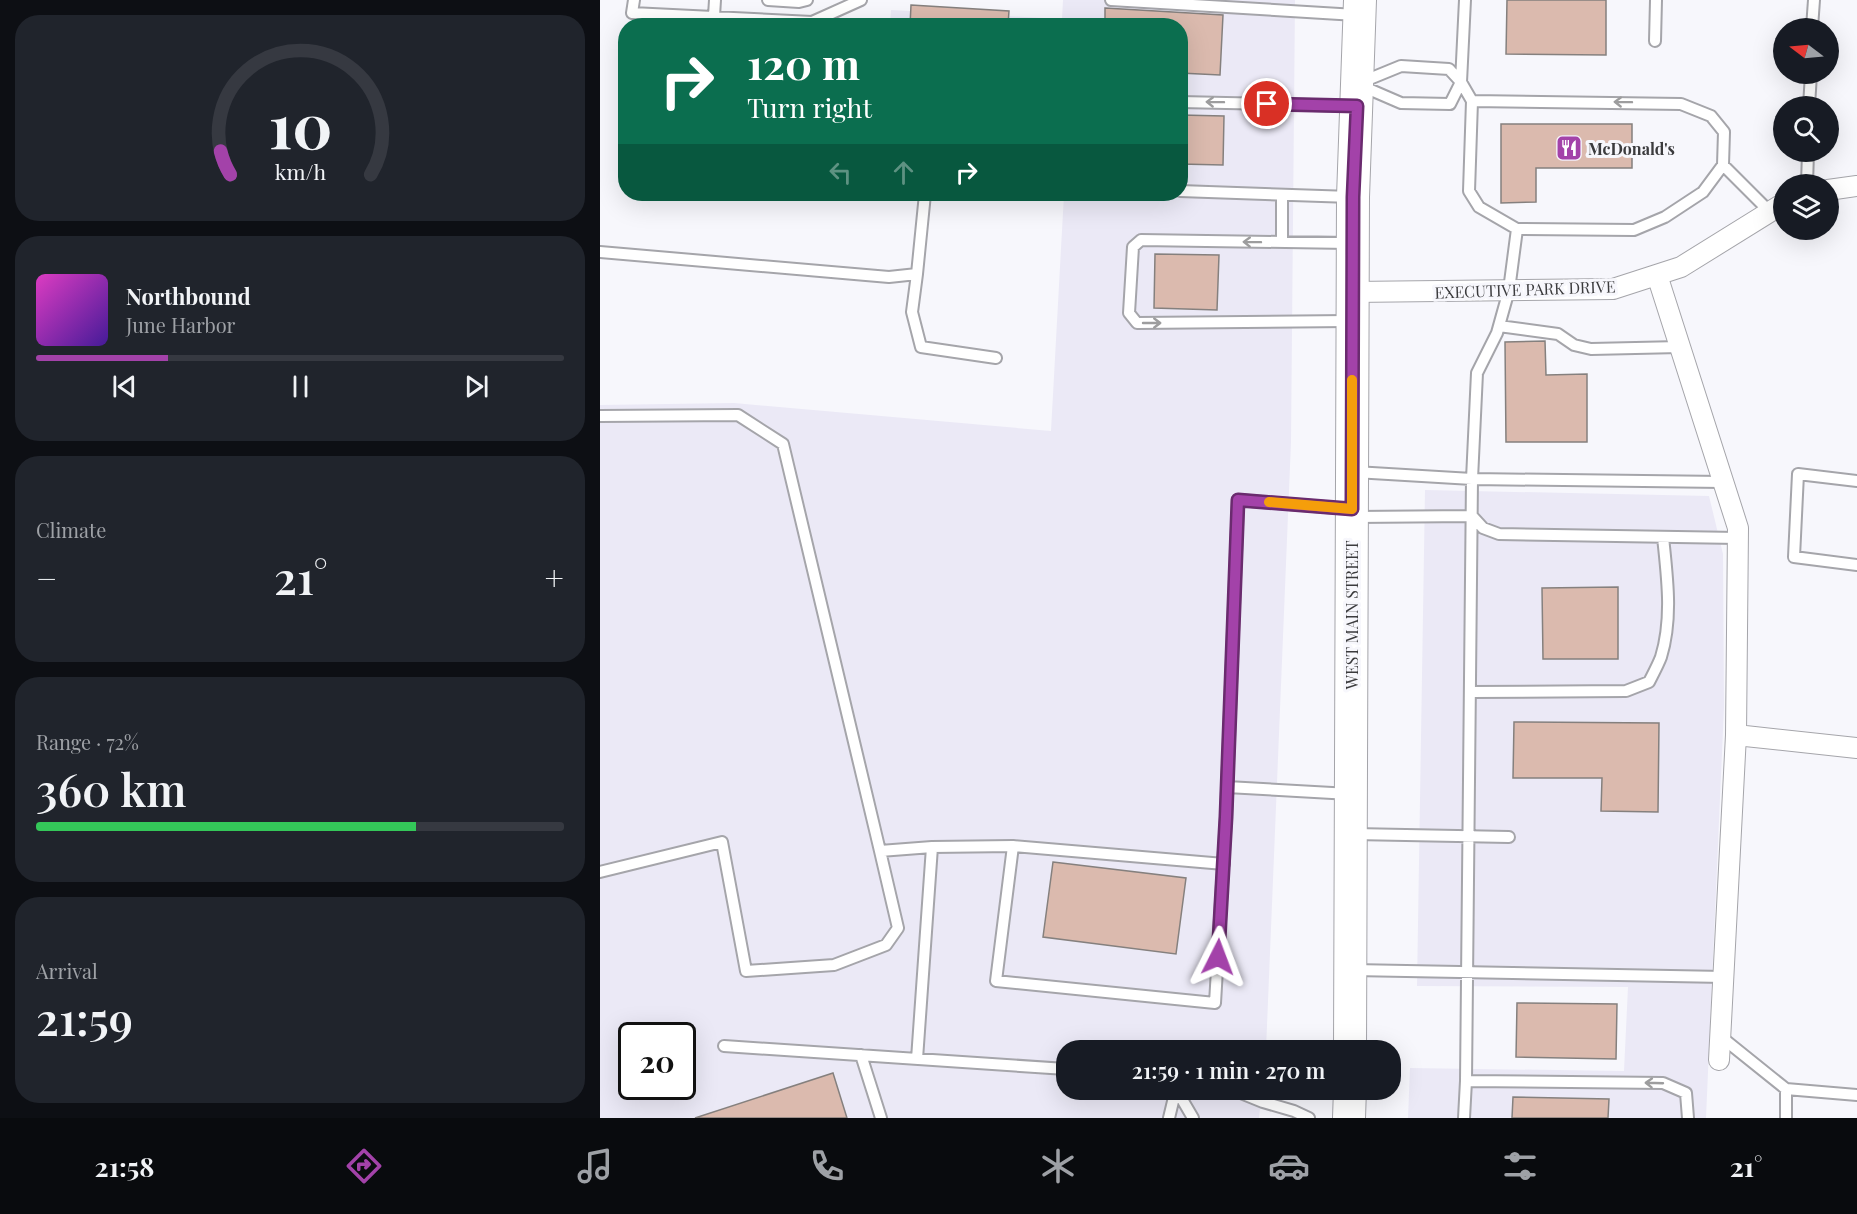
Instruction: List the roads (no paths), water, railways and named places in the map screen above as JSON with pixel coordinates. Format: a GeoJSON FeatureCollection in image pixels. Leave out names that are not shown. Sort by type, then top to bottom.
{"type":"FeatureCollection","features":[{"type":"Feature","properties":{"kind":"main road","name":"WEST MAIN STREET"},"geometry":{"type":"LineString","coordinates":[[1347,1040],[1350,970],[1353,197],[1359,8]]}},
{"type":"Feature","properties":{"kind":"main road"},"geometry":{"type":"LineString","coordinates":[[1349,1118],[1350,1100]]}},
{"type":"Feature","properties":{"kind":"street"},"geometry":{"type":"LineString","coordinates":[[1839,188],[1857,186]]}},
{"type":"Feature","properties":{"kind":"street","name":"EXECUTIVE PARK DRIVE"},"geometry":{"type":"LineString","coordinates":[[1352,307],[1509,290],[1613,289],[1681,267],[1773,210]]}},
{"type":"Feature","properties":{"kind":"street"},"geometry":{"type":"LineString","coordinates":[[1657,274],[1738,528],[1736,735],[1719,1060]]}},
{"type":"Feature","properties":{"kind":"street"},"geometry":{"type":"LineString","coordinates":[[1736,735],[1857,748]]}},
{"type":"Feature","properties":{"kind":"lane"},"geometry":{"type":"LineString","coordinates":[[634,0],[632,13],[747,18]]}},
{"type":"Feature","properties":{"kind":"lane"},"geometry":{"type":"LineString","coordinates":[[714,16],[715,0]]}},
{"type":"Feature","properties":{"kind":"lane"},"geometry":{"type":"LineString","coordinates":[[768,0],[799,2],[807,0]]}},
{"type":"Feature","properties":{"kind":"lane"},"geometry":{"type":"LineString","coordinates":[[821,18],[861,0]]}},
{"type":"Feature","properties":{"kind":"lane"},"geometry":{"type":"LineString","coordinates":[[1111,0],[1359,8]]}},
{"type":"Feature","properties":{"kind":"lane"},"geometry":{"type":"LineString","coordinates":[[1188,102],[1357,95],[1401,103],[1450,104],[1461,82],[1465,0]]}},
{"type":"Feature","properties":{"kind":"lane"},"geometry":{"type":"LineString","coordinates":[[1655,41],[1656,0]]}},
{"type":"Feature","properties":{"kind":"lane"},"geometry":{"type":"LineString","coordinates":[[1813,18],[1814,0]]}},
{"type":"Feature","properties":{"kind":"lane"},"geometry":{"type":"LineString","coordinates":[[1357,95],[1401,66],[1449,69],[1461,82],[1472,101],[1469,191],[1479,207],[1517,229],[1634,230],[1665,218],[1703,192],[1723,165],[1724,132],[1711,116],[1681,104],[1472,101]]}},
{"type":"Feature","properties":{"kind":"lane"},"geometry":{"type":"LineString","coordinates":[[1723,165],[1773,204]]}},
{"type":"Feature","properties":{"kind":"lane"},"geometry":{"type":"LineString","coordinates":[[1188,191],[1353,197]]}},
{"type":"Feature","properties":{"kind":"lane"},"geometry":{"type":"LineString","coordinates":[[1282,195],[1282,242]]}},
{"type":"Feature","properties":{"kind":"lane"},"geometry":{"type":"LineString","coordinates":[[924,201],[912,312],[921,346],[996,358]]}},
{"type":"Feature","properties":{"kind":"lane"},"geometry":{"type":"LineString","coordinates":[[1464,1118],[1472,479],[1477,373],[1498,326],[1509,290],[1517,229]]}},
{"type":"Feature","properties":{"kind":"lane"},"geometry":{"type":"LineString","coordinates":[[1352,307],[1137,323],[1128,313],[1133,247],[1141,240],[1353,243]]}},
{"type":"Feature","properties":{"kind":"lane"},"geometry":{"type":"LineString","coordinates":[[600,252],[889,277],[917,274]]}},
{"type":"Feature","properties":{"kind":"lane"},"geometry":{"type":"LineString","coordinates":[[1498,326],[1558,334],[1574,345],[1591,349],[1680,347]]}},
{"type":"Feature","properties":{"kind":"lane"},"geometry":{"type":"LineString","coordinates":[[600,416],[738,415],[783,444],[898,928],[886,945],[834,965],[746,971],[722,842],[600,872]]}},
{"type":"Feature","properties":{"kind":"lane"},"geometry":{"type":"LineString","coordinates":[[1352,472],[1472,479],[1723,482]]}},
{"type":"Feature","properties":{"kind":"lane"},"geometry":{"type":"LineString","coordinates":[[1857,481],[1798,474],[1794,557],[1857,565]]}},
{"type":"Feature","properties":{"kind":"lane"},"geometry":{"type":"LineString","coordinates":[[1013,846],[996,981],[1215,1003],[1224,864],[1238,500],[1352,513],[1472,516],[1483,528],[1499,534],[1738,538]]}},
{"type":"Feature","properties":{"kind":"lane"},"geometry":{"type":"LineString","coordinates":[[1470,692],[1626,691],[1649,682],[1660,658],[1667,629],[1668,583],[1663,537]]}},
{"type":"Feature","properties":{"kind":"lane"},"geometry":{"type":"LineString","coordinates":[[1227,787],[1351,795]]}},
{"type":"Feature","properties":{"kind":"lane"},"geometry":{"type":"LineString","coordinates":[[1350,833],[1509,837]]}},
{"type":"Feature","properties":{"kind":"lane"},"geometry":{"type":"LineString","coordinates":[[880,851],[932,847],[1013,846],[1224,864]]}},
{"type":"Feature","properties":{"kind":"lane"},"geometry":{"type":"LineString","coordinates":[[917,1059],[932,847]]}},
{"type":"Feature","properties":{"kind":"lane"},"geometry":{"type":"LineString","coordinates":[[1350,970],[1724,977]]}},
{"type":"Feature","properties":{"kind":"lane"},"geometry":{"type":"LineString","coordinates":[[1720,1036],[1785,1089],[1857,1095]]}},
{"type":"Feature","properties":{"kind":"lane"},"geometry":{"type":"LineString","coordinates":[[724,1046],[1056,1068]]}},
{"type":"Feature","properties":{"kind":"lane"},"geometry":{"type":"LineString","coordinates":[[861,1055],[880,1118]]}},
{"type":"Feature","properties":{"kind":"lane"},"geometry":{"type":"LineString","coordinates":[[1466,1081],[1663,1083],[1686,1093],[1688,1118]]}},
{"type":"Feature","properties":{"kind":"lane"},"geometry":{"type":"LineString","coordinates":[[1785,1089],[1786,1118]]}},
{"type":"Feature","properties":{"kind":"lane"},"geometry":{"type":"LineString","coordinates":[[1168,1118],[1173,1100]]}},
{"type":"Feature","properties":{"kind":"lane"},"geometry":{"type":"LineString","coordinates":[[1182,1100],[1193,1118]]}},
{"type":"Feature","properties":{"kind":"lane"},"geometry":{"type":"LineString","coordinates":[[1258,1100],[1309,1118]]}},
{"type":"Feature","properties":{"kind":"place","name":"McDonald's"},"geometry":{"type":"Point","coordinates":[1569,148]}}]}
